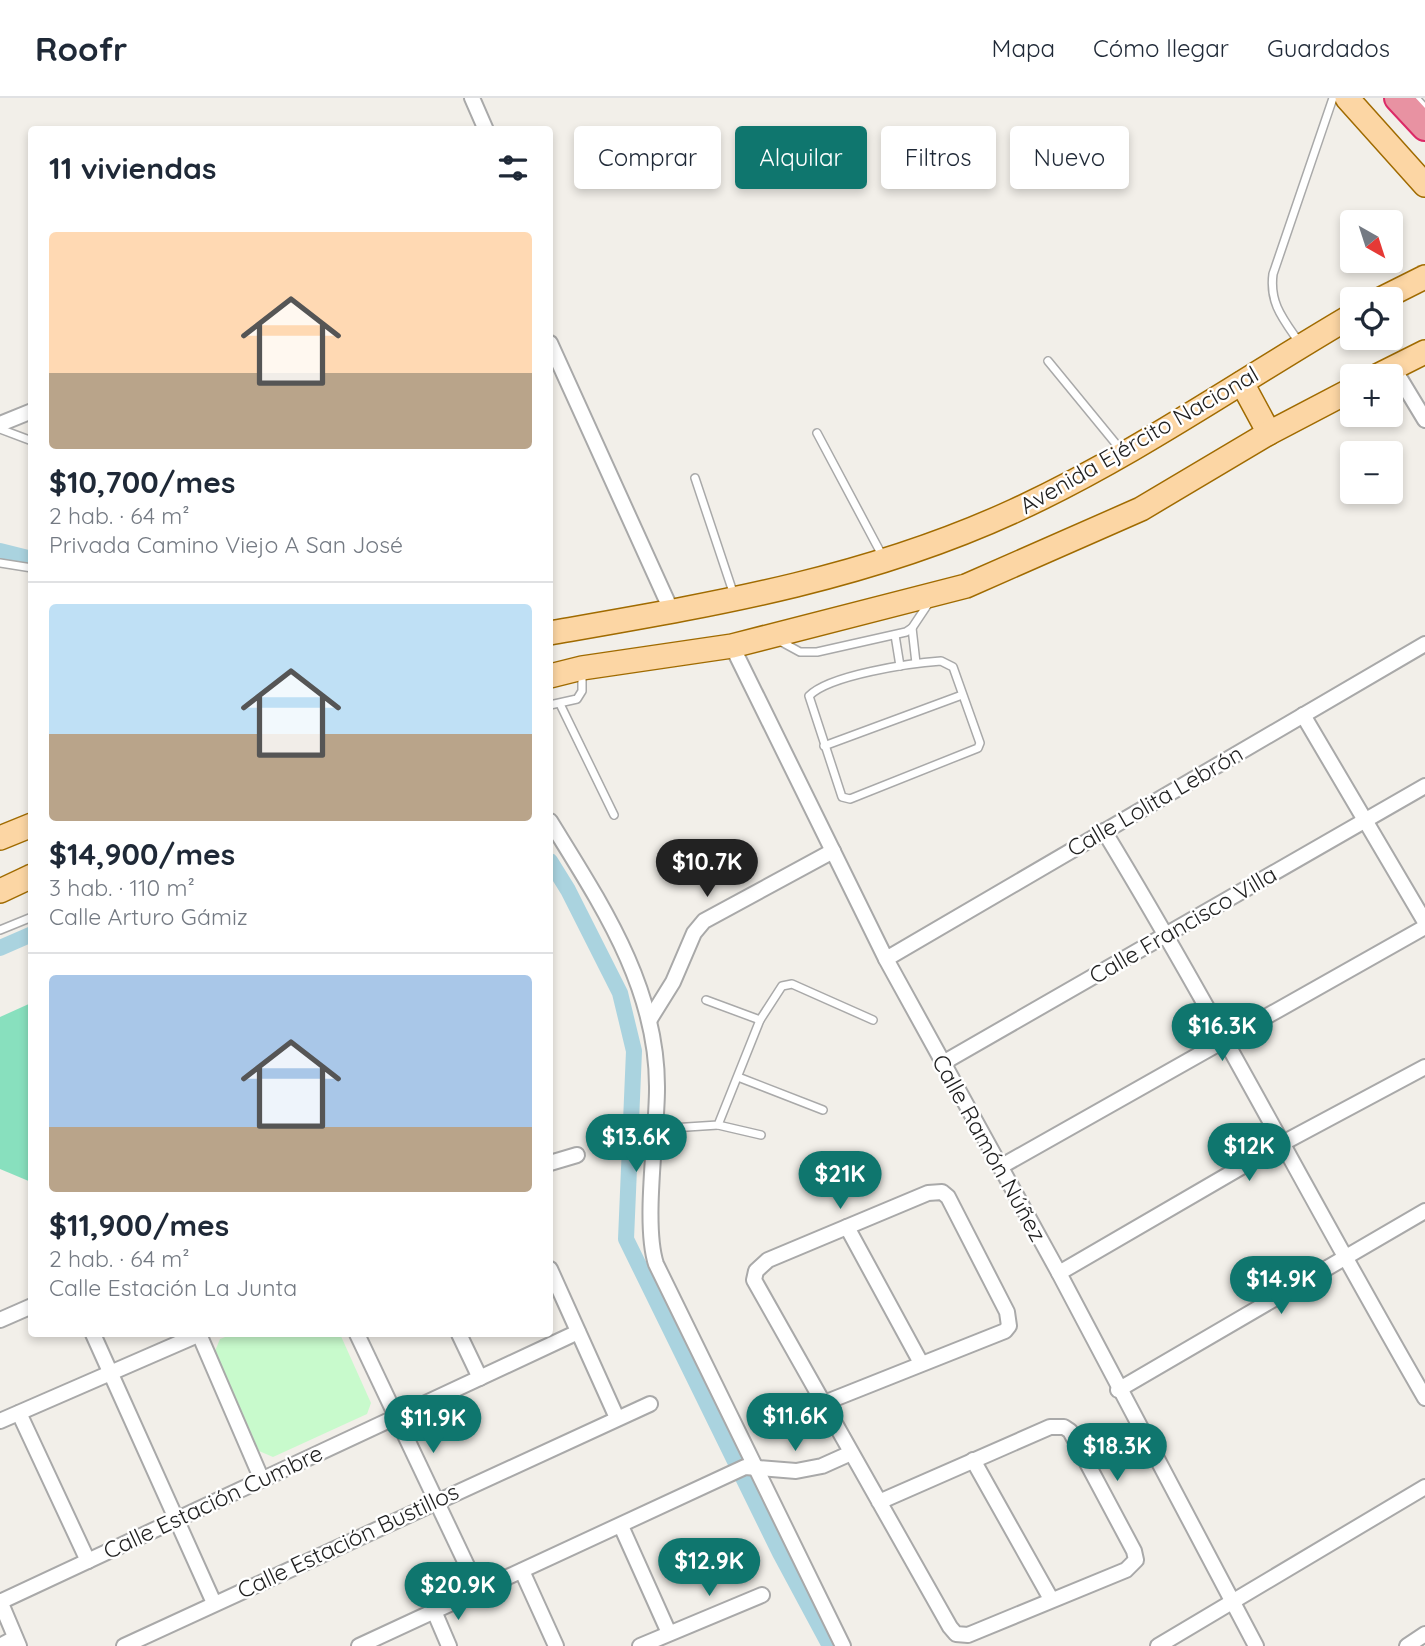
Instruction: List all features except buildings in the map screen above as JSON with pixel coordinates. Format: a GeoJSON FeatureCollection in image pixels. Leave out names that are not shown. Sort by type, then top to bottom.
{"type":"FeatureCollection","features":[{"type":"Feature","properties":{"kind":"highway"},"geometry":{"type":"LineString","coordinates":[[1398,98],[1425,127]]}},
{"type":"Feature","properties":{"kind":"main road"},"geometry":{"type":"LineString","coordinates":[[1347,98],[1419,178],[1425,192]]}},
{"type":"Feature","properties":{"kind":"main road"},"geometry":{"type":"LineString","coordinates":[[1397,287],[1425,259]]}},
{"type":"Feature","properties":{"kind":"main road"},"geometry":{"type":"LineString","coordinates":[[1403,288],[1425,277]]}},
{"type":"Feature","properties":{"kind":"main road","name":"Avenida Ejército Nacional"},"geometry":{"type":"LineString","coordinates":[[553,632],[672,612],[827,579],[885,561],[1013,511],[1124,453],[1340,322]]}},
{"type":"Feature","properties":{"kind":"main road"},"geometry":{"type":"LineString","coordinates":[[1401,364],[1425,352]]}},
{"type":"Feature","properties":{"kind":"main road"},"geometry":{"type":"LineString","coordinates":[[1241,383],[1269,433]]}},
{"type":"Feature","properties":{"kind":"main road"},"geometry":{"type":"LineString","coordinates":[[553,675],[582,668],[732,646],[934,596],[1015,565],[1141,509],[1269,433],[1340,396]]}},
{"type":"Feature","properties":{"kind":"main road"},"geometry":{"type":"LineString","coordinates":[[0,838],[28,827]]}},
{"type":"Feature","properties":{"kind":"main road"},"geometry":{"type":"LineString","coordinates":[[0,891],[28,878]]}},
{"type":"Feature","properties":{"kind":"street"},"geometry":{"type":"LineString","coordinates":[[472,98],[484,126]]}},
{"type":"Feature","properties":{"kind":"street"},"geometry":{"type":"LineString","coordinates":[[553,350],[672,612]]}},
{"type":"Feature","properties":{"kind":"street"},"geometry":{"type":"LineString","coordinates":[[1403,394],[1425,420]]}},
{"type":"Feature","properties":{"kind":"street"},"geometry":{"type":"LineString","coordinates":[[0,427],[28,413]]}},
{"type":"Feature","properties":{"kind":"street","name":"Calle Lolita Lebrón"},"geometry":{"type":"LineString","coordinates":[[886,959],[1425,645]]}},
{"type":"Feature","properties":{"kind":"street","name":"Calle Ramón Núñez"},"geometry":{"type":"LineString","coordinates":[[732,646],[886,959],[941,1064],[1059,1273],[1118,1390],[1255,1646]]}},
{"type":"Feature","properties":{"kind":"street"},"geometry":{"type":"LineString","coordinates":[[1000,1167],[1225,1041],[1425,924],[1303,715]]}},
{"type":"Feature","properties":{"kind":"street","name":"Calle Francisco Villa"},"geometry":{"type":"LineString","coordinates":[[941,1064],[1425,786]]}},
{"type":"Feature","properties":{"kind":"street"},"geometry":{"type":"LineString","coordinates":[[553,826],[640,982],[650,1019],[656,1059],[653,1254],[750,1467],[843,1646]]}},
{"type":"Feature","properties":{"kind":"street"},"geometry":{"type":"LineString","coordinates":[[1104,831],[1167,934],[1344,1260],[1425,1398]]}},
{"type":"Feature","properties":{"kind":"street"},"geometry":{"type":"LineString","coordinates":[[650,1019],[673,982],[694,933],[704,921],[833,851]]}},
{"type":"Feature","properties":{"kind":"street"},"geometry":{"type":"LineString","coordinates":[[1059,1273],[1281,1144],[1425,1067]]}},
{"type":"Feature","properties":{"kind":"street"},"geometry":{"type":"LineString","coordinates":[[553,1162],[577,1155]]}},
{"type":"Feature","properties":{"kind":"street"},"geometry":{"type":"LineString","coordinates":[[824,1403],[1005,1331],[1009,1326],[1007,1312],[948,1197],[942,1192],[928,1193],[768,1260],[756,1271],[754,1280],[851,1453],[879,1502],[956,1634],[968,1635],[1126,1570],[1136,1560],[1134,1551],[1070,1431],[1064,1427],[1050,1427],[879,1502]]}},
{"type":"Feature","properties":{"kind":"street"},"geometry":{"type":"LineString","coordinates":[[1118,1390],[1425,1211]]}},
{"type":"Feature","properties":{"kind":"street"},"geometry":{"type":"LineString","coordinates":[[847,1227],[920,1363]]}},
{"type":"Feature","properties":{"kind":"street"},"geometry":{"type":"LineString","coordinates":[[553,1276],[617,1418]]}},
{"type":"Feature","properties":{"kind":"street"},"geometry":{"type":"LineString","coordinates":[[0,1320],[28,1308]]}},
{"type":"Feature","properties":{"kind":"street","name":"Calle Estación Cumbre"},"geometry":{"type":"LineString","coordinates":[[0,1602],[578,1332]]}},
{"type":"Feature","properties":{"kind":"street"},"geometry":{"type":"LineString","coordinates":[[94,1337],[214,1603]]}},
{"type":"Feature","properties":{"kind":"street"},"geometry":{"type":"LineString","coordinates":[[0,1421],[193,1337]]}},
{"type":"Feature","properties":{"kind":"street"},"geometry":{"type":"LineString","coordinates":[[201,1337],[262,1480]]}},
{"type":"Feature","properties":{"kind":"street"},"geometry":{"type":"LineString","coordinates":[[358,1337],[479,1591]]}},
{"type":"Feature","properties":{"kind":"street"},"geometry":{"type":"LineString","coordinates":[[460,1337],[480,1378]]}},
{"type":"Feature","properties":{"kind":"street","name":"Calle Estación Bustillos"},"geometry":{"type":"LineString","coordinates":[[124,1646],[650,1404]]}},
{"type":"Feature","properties":{"kind":"street"},"geometry":{"type":"LineString","coordinates":[[19,1413],[88,1561]]}},
{"type":"Feature","properties":{"kind":"street"},"geometry":{"type":"LineString","coordinates":[[359,1646],[730,1473],[750,1467],[796,1471],[822,1466],[851,1453]]}},
{"type":"Feature","properties":{"kind":"street"},"geometry":{"type":"LineString","coordinates":[[973,1460],[1051,1599]]}},
{"type":"Feature","properties":{"kind":"street"},"geometry":{"type":"LineString","coordinates":[[1158,1646],[1425,1487]]}},
{"type":"Feature","properties":{"kind":"street"},"geometry":{"type":"LineString","coordinates":[[621,1525],[669,1633]]}},
{"type":"Feature","properties":{"kind":"street"},"geometry":{"type":"LineString","coordinates":[[522,1571],[556,1646]]}},
{"type":"Feature","properties":{"kind":"street"},"geometry":{"type":"LineString","coordinates":[[640,1646],[762,1595]]}},
{"type":"Feature","properties":{"kind":"street"},"geometry":{"type":"LineString","coordinates":[[0,1602],[17,1642],[0,1646]]}},
{"type":"Feature","properties":{"kind":"street"},"geometry":{"type":"LineString","coordinates":[[434,1611],[449,1646]]}},
{"type":"Feature","properties":{"kind":"street"},"geometry":{"type":"LineString","coordinates":[[1407,1646],[1425,1634]]}},
{"type":"Feature","properties":{"kind":"lane"},"geometry":{"type":"LineString","coordinates":[[1301,345],[1275,307],[1271,291],[1273,274],[1333,98]]}},
{"type":"Feature","properties":{"kind":"lane"},"geometry":{"type":"LineString","coordinates":[[1416,98],[1425,108]]}},
{"type":"Feature","properties":{"kind":"lane"},"geometry":{"type":"LineString","coordinates":[[1048,361],[1124,453]]}},
{"type":"Feature","properties":{"kind":"lane"},"geometry":{"type":"LineString","coordinates":[[0,427],[28,439]]}},
{"type":"Feature","properties":{"kind":"lane"},"geometry":{"type":"LineString","coordinates":[[817,433],[885,561]]}},
{"type":"Feature","properties":{"kind":"lane"},"geometry":{"type":"LineString","coordinates":[[695,478],[735,599]]}},
{"type":"Feature","properties":{"kind":"lane"},"geometry":{"type":"LineString","coordinates":[[0,563],[28,567]]}},
{"type":"Feature","properties":{"kind":"lane"},"geometry":{"type":"LineString","coordinates":[[771,636],[808,653],[895,635],[912,628],[934,596]]}},
{"type":"Feature","properties":{"kind":"lane"},"geometry":{"type":"LineString","coordinates":[[912,628],[916,663]]}},
{"type":"Feature","properties":{"kind":"lane"},"geometry":{"type":"LineString","coordinates":[[895,635],[900,666]]}},
{"type":"Feature","properties":{"kind":"lane"},"geometry":{"type":"LineString","coordinates":[[916,663],[950,664],[980,743],[978,748],[850,799],[840,793],[809,699],[813,692],[829,684],[916,663]]}},
{"type":"Feature","properties":{"kind":"lane"},"geometry":{"type":"LineString","coordinates":[[553,705],[580,695],[582,668]]}},
{"type":"Feature","properties":{"kind":"lane"},"geometry":{"type":"LineString","coordinates":[[824,746],[962,695]]}},
{"type":"Feature","properties":{"kind":"lane"},"geometry":{"type":"LineString","coordinates":[[560,704],[614,815]]}},
{"type":"Feature","properties":{"kind":"lane"},"geometry":{"type":"LineString","coordinates":[[0,930],[28,919]]}},
{"type":"Feature","properties":{"kind":"lane"},"geometry":{"type":"LineString","coordinates":[[718,1125],[760,1020],[776,991],[792,984],[873,1020]]}},
{"type":"Feature","properties":{"kind":"lane"},"geometry":{"type":"LineString","coordinates":[[706,1000],[760,1020]]}},
{"type":"Feature","properties":{"kind":"lane"},"geometry":{"type":"LineString","coordinates":[[738,1077],[823,1110]]}},
{"type":"Feature","properties":{"kind":"lane"},"geometry":{"type":"LineString","coordinates":[[656,1129],[718,1125],[761,1135]]}},
{"type":"Feature","properties":{"kind":"green space"},"geometry":{"type":"Polygon","coordinates":[[[28,1004],[28,1181],[0,1169],[0,1017],[28,1004]]]}},
{"type":"Feature","properties":{"kind":"green space"},"geometry":{"type":"Polygon","coordinates":[[[341,1337],[371,1403],[367,1414],[273,1457],[259,1451],[215,1351],[220,1339],[341,1337]]]}},
{"type":"Feature","properties":{"kind":"waterway"},"geometry":{"type":"LineString","coordinates":[[0,551],[28,558]]}},
{"type":"Feature","properties":{"kind":"waterway"},"geometry":{"type":"LineString","coordinates":[[553,866],[620,993],[634,1051],[626,1239],[780,1553],[830,1646]]}},
{"type":"Feature","properties":{"kind":"waterway"},"geometry":{"type":"LineString","coordinates":[[0,948],[28,936]]}}]}
